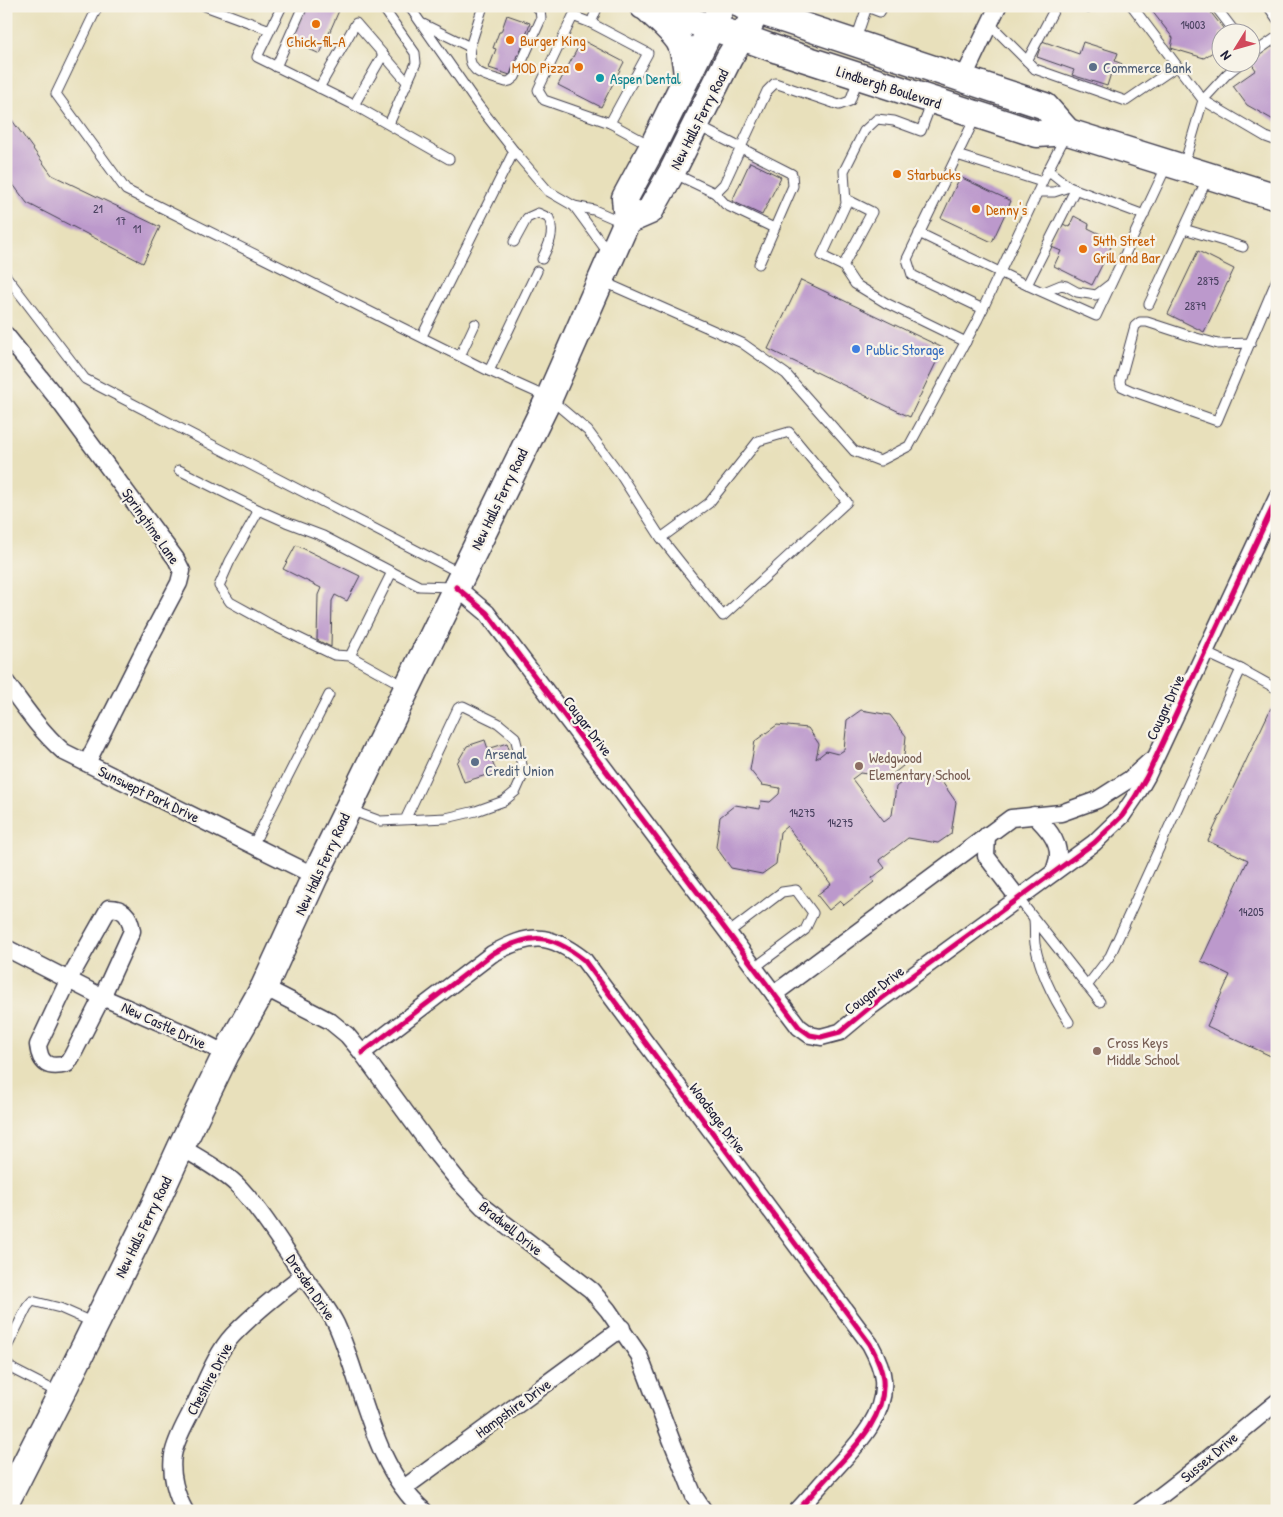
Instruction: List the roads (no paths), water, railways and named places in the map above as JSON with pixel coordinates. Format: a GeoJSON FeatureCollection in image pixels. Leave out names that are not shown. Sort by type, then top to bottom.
{"type":"FeatureCollection","features":[{"type":"Feature","properties":{"kind":"main road","name":"Lindbergh Boulevard"},"geometry":{"type":"LineString","coordinates":[[644,7],[717,17],[742,37],[932,101],[1038,134],[1068,132],[1277,197]]}},
{"type":"Feature","properties":{"kind":"main road"},"geometry":{"type":"LineString","coordinates":[[644,7],[667,27],[679,41],[684,56],[687,76]]}},
{"type":"Feature","properties":{"kind":"main road","name":"Lindbergh Boulevard"},"geometry":{"type":"LineString","coordinates":[[753,8],[1045,106],[1068,132]]}},
{"type":"Feature","properties":{"kind":"main road","name":"New Halls Ferry Road"},"geometry":{"type":"LineString","coordinates":[[627,222],[650,212],[729,58],[742,37],[753,8]]}},
{"type":"Feature","properties":{"kind":"main road","name":"New Halls Ferry Road"},"geometry":{"type":"LineString","coordinates":[[6,1502],[155,1204],[226,1054],[264,987],[315,876],[549,398],[627,222],[625,198],[717,17]]}},
{"type":"Feature","properties":{"kind":"street"},"geometry":{"type":"LineString","coordinates":[[963,79],[998,6]]}},
{"type":"Feature","properties":{"kind":"street","name":"Springtime Lane"},"geometry":{"type":"LineString","coordinates":[[6,335],[126,490],[176,559],[182,571],[179,583],[152,632],[87,763]]}},
{"type":"Feature","properties":{"kind":"street","name":"Cougar Drive"},"geometry":{"type":"LineString","coordinates":[[459,581],[487,613],[799,1028],[810,1035],[822,1037],[840,1032],[870,1007],[1094,842],[1122,816],[1135,797],[1155,756],[1277,498]]}},
{"type":"Feature","properties":{"kind":"street","name":"Sunswept Park Drive"},"geometry":{"type":"LineString","coordinates":[[6,682],[50,740],[64,752],[315,876]]}},
{"type":"Feature","properties":{"kind":"street","name":"Cougar Drive"},"geometry":{"type":"LineString","coordinates":[[774,994],[1011,818],[1062,813],[1097,800],[1130,779],[1155,756]]}},
{"type":"Feature","properties":{"kind":"street"},"geometry":{"type":"LineString","coordinates":[[1034,815],[1045,826],[1057,848],[1058,858],[1054,872]]}},
{"type":"Feature","properties":{"kind":"street"},"geometry":{"type":"LineString","coordinates":[[987,835],[986,856],[1018,898]]}},
{"type":"Feature","properties":{"kind":"street","name":"New Castle Drive"},"geometry":{"type":"LineString","coordinates":[[108,908],[118,908],[125,913],[130,921],[132,931],[102,997],[66,1064],[48,1065],[39,1056],[38,1045],[69,979],[108,908]]}},
{"type":"Feature","properties":{"kind":"street","name":"Woodsage Drive"},"geometry":{"type":"LineString","coordinates":[[362,1053],[492,954],[510,944],[532,938],[552,941],[571,950],[584,960],[870,1344],[880,1363],[883,1380],[882,1398],[878,1412],[856,1446],[797,1511]]}},
{"type":"Feature","properties":{"kind":"street","name":"New Castle Drive"},"geometry":{"type":"LineString","coordinates":[[6,948],[102,997],[192,1036],[226,1054]]}},
{"type":"Feature","properties":{"kind":"street","name":"Bradwell Drive"},"geometry":{"type":"LineString","coordinates":[[264,987],[330,1021],[347,1035],[460,1183],[483,1207],[591,1290],[608,1310],[639,1355],[694,1496],[704,1511]]}},
{"type":"Feature","properties":{"kind":"street","name":"Dresden Drive"},"geometry":{"type":"LineString","coordinates":[[181,1147],[239,1187],[272,1229],[321,1299],[335,1323],[386,1460],[396,1478],[424,1511]]}},
{"type":"Feature","properties":{"kind":"street","name":"Cheshire Drive"},"geometry":{"type":"LineString","coordinates":[[185,1511],[176,1488],[173,1474],[173,1456],[179,1436],[222,1349],[256,1312],[303,1275]]}},
{"type":"Feature","properties":{"kind":"street","name":"Hampshire Drive"},"geometry":{"type":"LineString","coordinates":[[404,1488],[622,1328]]}},
{"type":"Feature","properties":{"kind":"street","name":"Sussex Drive"},"geometry":{"type":"LineString","coordinates":[[1140,1511],[1207,1460],[1277,1402]]}},
{"type":"Feature","properties":{"kind":"lane"},"geometry":{"type":"LineString","coordinates":[[98,6],[56,94],[126,190],[489,371],[549,398],[588,432],[620,474],[661,538],[723,616],[847,502],[789,432],[758,441],[709,503],[661,538]]}},
{"type":"Feature","properties":{"kind":"lane"},"geometry":{"type":"LineString","coordinates":[[205,6],[270,30]]}},
{"type":"Feature","properties":{"kind":"lane"},"geometry":{"type":"LineString","coordinates":[[282,6],[257,58],[354,105],[449,159]]}},
{"type":"Feature","properties":{"kind":"lane"},"geometry":{"type":"LineString","coordinates":[[276,67],[303,6]]}},
{"type":"Feature","properties":{"kind":"lane"},"geometry":{"type":"LineString","coordinates":[[382,6],[415,53],[416,63],[389,124]]}},
{"type":"Feature","properties":{"kind":"lane"},"geometry":{"type":"LineString","coordinates":[[409,6],[478,105],[548,191],[574,206],[594,210],[627,222]]}},
{"type":"Feature","properties":{"kind":"lane"},"geometry":{"type":"LineString","coordinates":[[483,6],[468,58],[472,67],[480,74],[506,82],[515,77],[541,19],[540,10],[535,6]]}},
{"type":"Feature","properties":{"kind":"lane"},"geometry":{"type":"LineString","coordinates":[[591,23],[598,6]]}},
{"type":"Feature","properties":{"kind":"lane"},"geometry":{"type":"LineString","coordinates":[[854,43],[865,7],[880,12],[883,6]]}},
{"type":"Feature","properties":{"kind":"lane"},"geometry":{"type":"LineString","coordinates":[[1027,61],[1056,6]]}},
{"type":"Feature","properties":{"kind":"lane"},"geometry":{"type":"LineString","coordinates":[[1085,6],[1088,8],[1090,6]]}},
{"type":"Feature","properties":{"kind":"lane"},"geometry":{"type":"LineString","coordinates":[[1132,6],[1202,100],[1266,137],[1277,141]]}},
{"type":"Feature","properties":{"kind":"lane"},"geometry":{"type":"LineString","coordinates":[[1215,6],[1227,22]]}},
{"type":"Feature","properties":{"kind":"lane"},"geometry":{"type":"LineString","coordinates":[[1268,6],[1277,19]]}},
{"type":"Feature","properties":{"kind":"lane"},"geometry":{"type":"LineString","coordinates":[[610,123],[648,53],[591,23],[573,16],[538,90],[544,100],[610,123],[653,146]]}},
{"type":"Feature","properties":{"kind":"lane"},"geometry":{"type":"LineString","coordinates":[[319,88],[356,23],[408,83]]}},
{"type":"Feature","properties":{"kind":"lane"},"geometry":{"type":"LineString","coordinates":[[422,24],[470,47]]}},
{"type":"Feature","properties":{"kind":"lane"},"geometry":{"type":"LineString","coordinates":[[990,24],[1035,69],[1126,101],[1177,66]]}},
{"type":"Feature","properties":{"kind":"lane"},"geometry":{"type":"LineString","coordinates":[[1260,48],[1277,36]]}},
{"type":"Feature","properties":{"kind":"lane"},"geometry":{"type":"LineString","coordinates":[[354,105],[383,55]]}},
{"type":"Feature","properties":{"kind":"lane"},"geometry":{"type":"LineString","coordinates":[[919,234],[1096,316],[1144,215],[1176,165],[1202,100],[1230,72]]}},
{"type":"Feature","properties":{"kind":"lane"},"geometry":{"type":"LineString","coordinates":[[715,193],[724,184],[767,91],[775,83],[839,105],[850,101],[859,77]]}},
{"type":"Feature","properties":{"kind":"lane"},"geometry":{"type":"LineString","coordinates":[[932,101],[922,131],[894,121],[877,119],[864,131],[844,171],[846,204],[822,256],[843,266],[855,284],[886,303],[966,342]]}},
{"type":"Feature","properties":{"kind":"lane"},"geometry":{"type":"LineString","coordinates":[[976,115],[907,259],[912,275],[983,309]]}},
{"type":"Feature","properties":{"kind":"lane"},"geometry":{"type":"LineString","coordinates":[[695,125],[792,174],[793,186],[759,264]]}},
{"type":"Feature","properties":{"kind":"lane"},"geometry":{"type":"LineString","coordinates":[[574,206],[606,270],[742,343],[786,374],[854,451],[880,461],[909,446],[983,309],[1042,182],[1068,132]]}},
{"type":"Feature","properties":{"kind":"lane"},"geometry":{"type":"LineString","coordinates":[[422,336],[514,151]]}},
{"type":"Feature","properties":{"kind":"lane"},"geometry":{"type":"LineString","coordinates":[[957,155],[1042,182]]}},
{"type":"Feature","properties":{"kind":"lane"},"geometry":{"type":"LineString","coordinates":[[1048,170],[1072,188],[1144,215]]}},
{"type":"Feature","properties":{"kind":"lane"},"geometry":{"type":"LineString","coordinates":[[672,172],[715,193],[726,205],[774,228]]}},
{"type":"Feature","properties":{"kind":"lane"},"geometry":{"type":"LineString","coordinates":[[1148,304],[1210,175]]}},
{"type":"Feature","properties":{"kind":"lane"},"geometry":{"type":"LineString","coordinates":[[1038,192],[1054,192],[1072,188]]}},
{"type":"Feature","properties":{"kind":"lane"},"geometry":{"type":"LineString","coordinates":[[1028,285],[1072,188]]}},
{"type":"Feature","properties":{"kind":"lane"},"geometry":{"type":"LineString","coordinates":[[843,266],[872,212],[846,199]]}},
{"type":"Feature","properties":{"kind":"lane"},"geometry":{"type":"LineString","coordinates":[[514,242],[527,218],[538,214],[549,218],[552,227],[548,247],[542,259]]}},
{"type":"Feature","properties":{"kind":"lane"},"geometry":{"type":"LineString","coordinates":[[1184,228],[1243,247]]}},
{"type":"Feature","properties":{"kind":"lane"},"geometry":{"type":"LineString","coordinates":[[489,371],[537,270]]}},
{"type":"Feature","properties":{"kind":"lane"},"geometry":{"type":"LineString","coordinates":[[6,276],[85,379],[459,581]]}},
{"type":"Feature","properties":{"kind":"lane"},"geometry":{"type":"LineString","coordinates":[[1251,343],[1218,344],[1193,338],[1147,322],[1140,322],[1135,326],[1120,381],[1121,386],[1217,421],[1251,343],[1277,279]]}},
{"type":"Feature","properties":{"kind":"lane"},"geometry":{"type":"LineString","coordinates":[[1044,292],[1061,285],[1078,292],[1096,295],[1111,284]]}},
{"type":"Feature","properties":{"kind":"lane"},"geometry":{"type":"LineString","coordinates":[[460,356],[475,324]]}},
{"type":"Feature","properties":{"kind":"lane"},"geometry":{"type":"LineString","coordinates":[[179,470],[259,510],[323,536],[419,586],[459,581]]}},
{"type":"Feature","properties":{"kind":"lane"},"geometry":{"type":"LineString","coordinates":[[259,510],[230,561],[219,586],[230,602],[334,655],[350,656],[407,688]]}},
{"type":"Feature","properties":{"kind":"lane"},"geometry":{"type":"LineString","coordinates":[[350,656],[392,572]]}},
{"type":"Feature","properties":{"kind":"lane"},"geometry":{"type":"LineString","coordinates":[[1204,652],[1277,690]]}},
{"type":"Feature","properties":{"kind":"lane"},"geometry":{"type":"LineString","coordinates":[[1087,986],[1110,956],[1241,670]]}},
{"type":"Feature","properties":{"kind":"lane"},"geometry":{"type":"LineString","coordinates":[[253,845],[329,696]]}},
{"type":"Feature","properties":{"kind":"lane"},"geometry":{"type":"LineString","coordinates":[[348,809],[380,821],[405,820],[446,818],[476,811],[504,801],[516,791],[524,773],[515,737],[498,722],[463,706],[458,708],[405,820]]}},
{"type":"Feature","properties":{"kind":"lane"},"geometry":{"type":"LineString","coordinates":[[728,933],[782,892],[796,890],[813,913],[805,930],[754,968]]}},
{"type":"Feature","properties":{"kind":"lane"},"geometry":{"type":"LineString","coordinates":[[1018,898],[1100,1002]]}},
{"type":"Feature","properties":{"kind":"lane"},"geometry":{"type":"LineString","coordinates":[[1034,920],[1035,944],[1045,980],[1069,1022]]}},
{"type":"Feature","properties":{"kind":"lane"},"geometry":{"type":"LineString","coordinates":[[6,1350],[27,1307],[32,1301],[60,1308],[96,1324]]}},
{"type":"Feature","properties":{"kind":"lane"},"geometry":{"type":"LineString","coordinates":[[6,1362],[16,1371],[61,1394]]}},
{"type":"Feature","properties":{"kind":"place","name":"Chick-fil-A"},"geometry":{"type":"Point","coordinates":[316,24]}},
{"type":"Feature","properties":{"kind":"place","name":"Burger King"},"geometry":{"type":"Point","coordinates":[510,40]}},
{"type":"Feature","properties":{"kind":"place","name":"MOD Pizza"},"geometry":{"type":"Point","coordinates":[579,67]}},
{"type":"Feature","properties":{"kind":"place","name":"Commerce Bank"},"geometry":{"type":"Point","coordinates":[1093,67]}},
{"type":"Feature","properties":{"kind":"place","name":"Aspen Dental"},"geometry":{"type":"Point","coordinates":[600,78]}},
{"type":"Feature","properties":{"kind":"place","name":"Starbucks"},"geometry":{"type":"Point","coordinates":[897,174]}},
{"type":"Feature","properties":{"kind":"place","name":"Denny's"},"geometry":{"type":"Point","coordinates":[976,209]}},
{"type":"Feature","properties":{"kind":"place","name":"54th Street Grill and Bar"},"geometry":{"type":"Point","coordinates":[1083,249]}},
{"type":"Feature","properties":{"kind":"place","name":"Public Storage"},"geometry":{"type":"Point","coordinates":[856,349]}},
{"type":"Feature","properties":{"kind":"place","name":"Arsenal Credit Union"},"geometry":{"type":"Point","coordinates":[475,762]}},
{"type":"Feature","properties":{"kind":"place","name":"Wedgwood Elementary School"},"geometry":{"type":"Point","coordinates":[859,766]}},
{"type":"Feature","properties":{"kind":"place","name":"Cross Keys Middle School"},"geometry":{"type":"Point","coordinates":[1097,1051]}}]}
